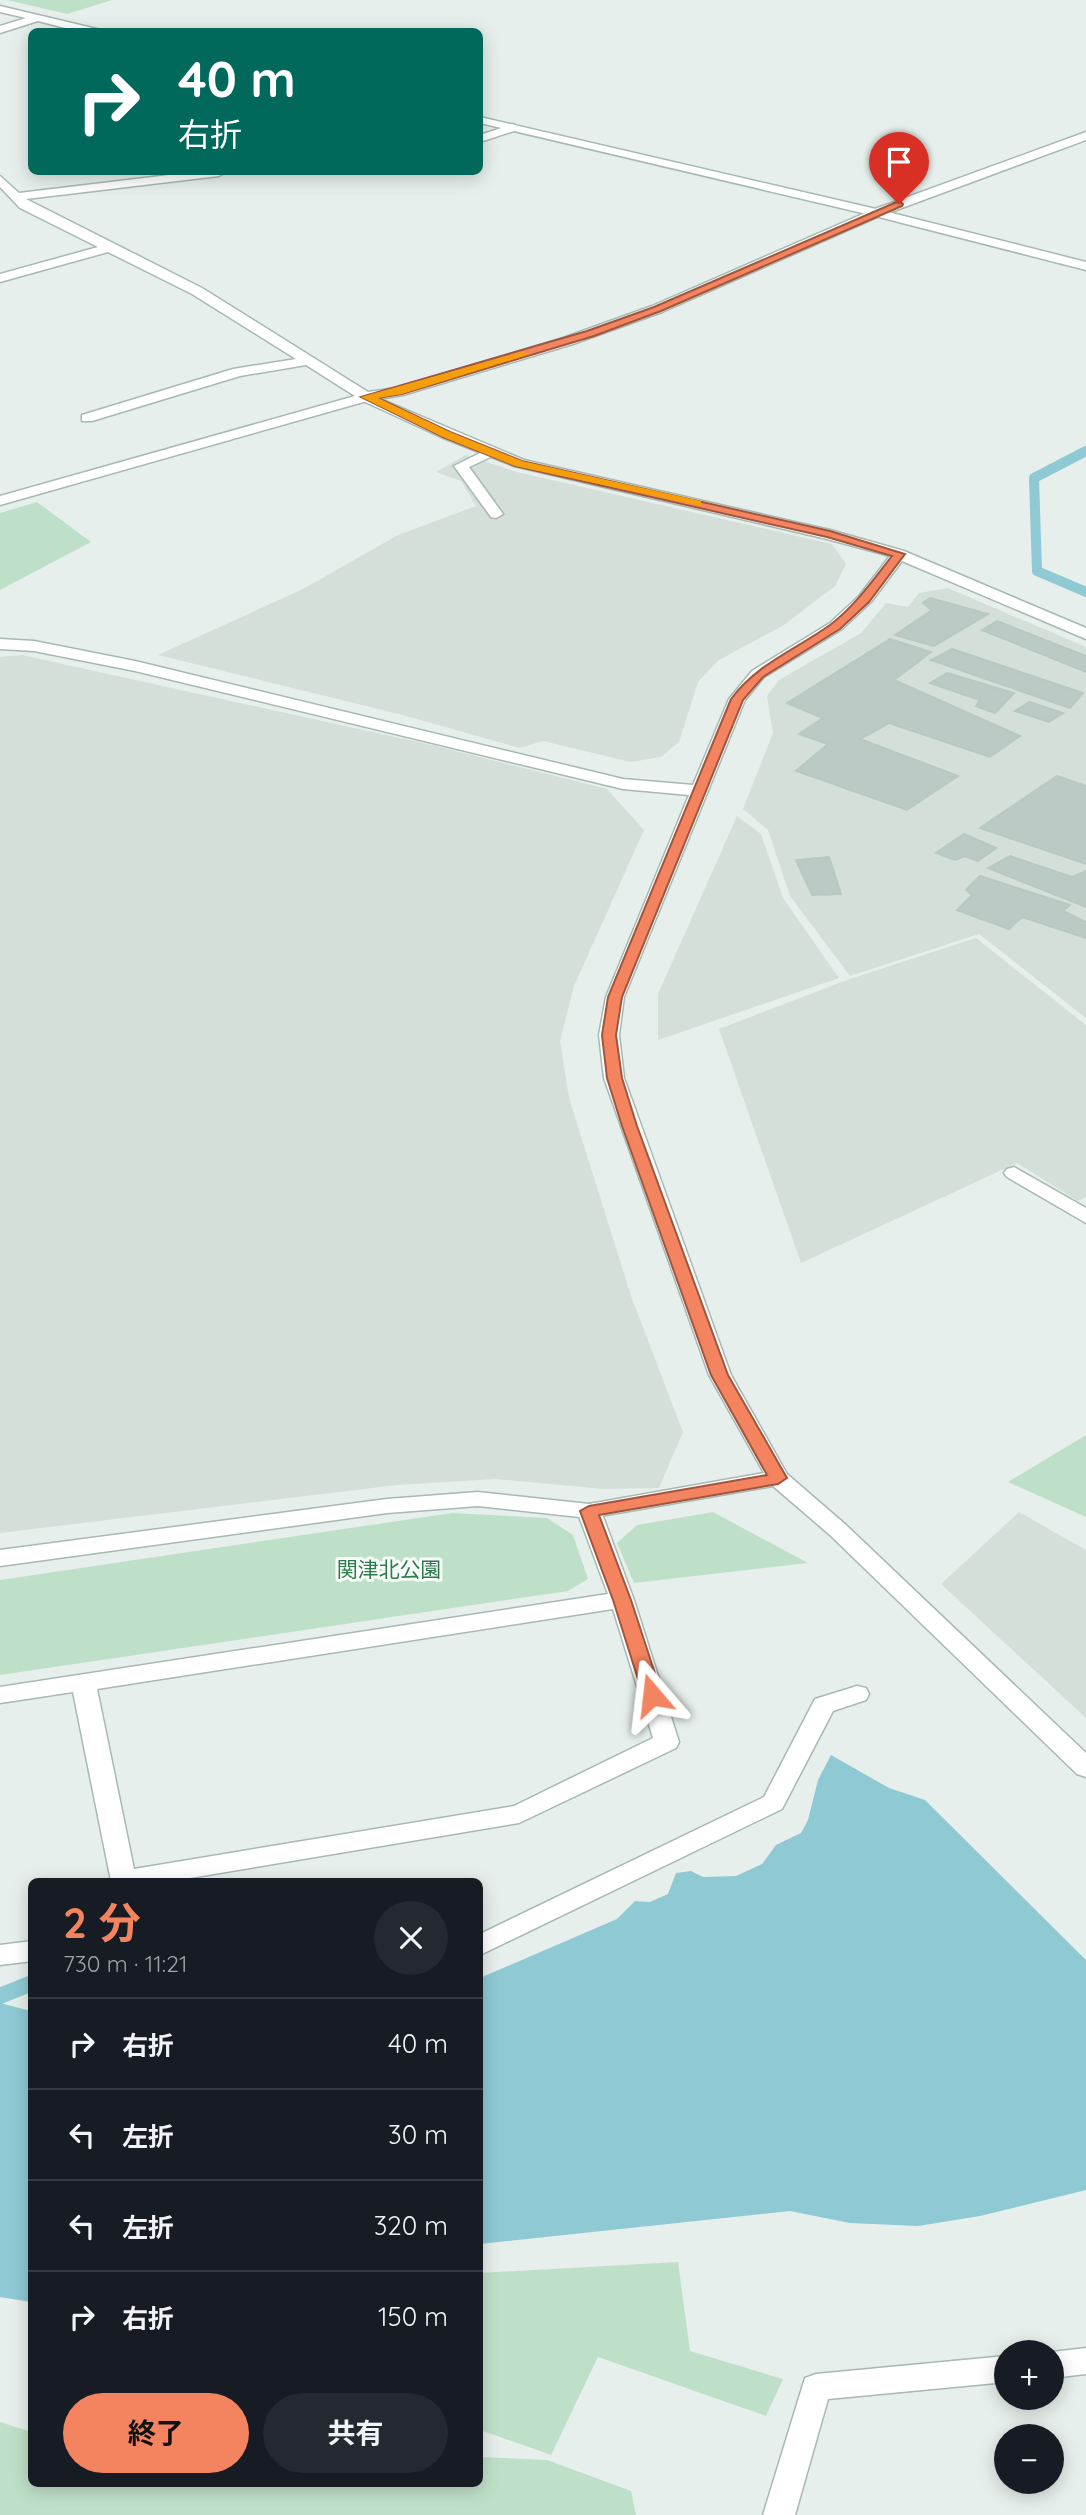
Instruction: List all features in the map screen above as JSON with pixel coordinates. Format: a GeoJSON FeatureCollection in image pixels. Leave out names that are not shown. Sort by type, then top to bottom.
{"type":"FeatureCollection","features":[{"type":"Feature","properties":{"kind":"street"},"geometry":{"type":"LineString","coordinates":[[0,9],[80,28]]}},
{"type":"Feature","properties":{"kind":"street"},"geometry":{"type":"LineString","coordinates":[[0,30],[38,18]]}},
{"type":"Feature","properties":{"kind":"street"},"geometry":{"type":"LineString","coordinates":[[483,121],[876,212],[1086,265]]}},
{"type":"Feature","properties":{"kind":"street"},"geometry":{"type":"LineString","coordinates":[[483,138],[513,128]]}},
{"type":"Feature","properties":{"kind":"street"},"geometry":{"type":"LineString","coordinates":[[0,502],[366,397],[398,392],[580,337],[657,309],[876,212],[1086,136]]}},
{"type":"Feature","properties":{"kind":"street"},"geometry":{"type":"LineString","coordinates":[[101,175],[106,185]]}},
{"type":"Feature","properties":{"kind":"street"},"geometry":{"type":"LineString","coordinates":[[17,203],[106,185],[193,175]]}},
{"type":"Feature","properties":{"kind":"street"},"geometry":{"type":"LineString","coordinates":[[0,180],[17,203],[112,247],[197,291],[366,397],[489,452],[519,463],[830,535],[899,554],[1086,634]]}},
{"type":"Feature","properties":{"kind":"street"},"geometry":{"type":"LineString","coordinates":[[0,278],[112,247]]}},
{"type":"Feature","properties":{"kind":"street"},"geometry":{"type":"LineString","coordinates":[[87,418],[238,372],[307,360]]}},
{"type":"Feature","properties":{"kind":"street"},"geometry":{"type":"LineString","coordinates":[[489,452],[461,466],[496,514]]}},
{"type":"Feature","properties":{"kind":"street"},"geometry":{"type":"LineString","coordinates":[[899,554],[864,599],[836,626],[758,674],[737,699],[615,997],[609,1035],[614,1078],[719,1375],[778,1478],[838,1530],[1086,1768]]}},
{"type":"Feature","properties":{"kind":"street"},"geometry":{"type":"LineString","coordinates":[[0,644],[34,646],[135,666],[623,784],[699,791]]}},
{"type":"Feature","properties":{"kind":"street"},"geometry":{"type":"LineString","coordinates":[[1014,1174],[1083,1212]]}},
{"type":"Feature","properties":{"kind":"street"},"geometry":{"type":"LineString","coordinates":[[0,1558],[387,1506],[478,1499],[589,1511],[778,1478]]}},
{"type":"Feature","properties":{"kind":"street"},"geometry":{"type":"LineString","coordinates":[[135,1878],[519,1814],[667,1742],[622,1600],[589,1511]]}},
{"type":"Feature","properties":{"kind":"street"},"geometry":{"type":"LineString","coordinates":[[0,1695],[622,1600]]}},
{"type":"Feature","properties":{"kind":"street"},"geometry":{"type":"LineString","coordinates":[[83,1682],[123,1878]]}},
{"type":"Feature","properties":{"kind":"street"},"geometry":{"type":"LineString","coordinates":[[483,1944],[774,1803],[824,1705],[857,1694]]}},
{"type":"Feature","properties":{"kind":"street"},"geometry":{"type":"LineString","coordinates":[[0,1955],[28,1952]]}},
{"type":"Feature","properties":{"kind":"street"},"geometry":{"type":"LineString","coordinates":[[1064,2364],[1086,2361]]}},
{"type":"Feature","properties":{"kind":"street"},"geometry":{"type":"LineString","coordinates":[[779,2515],[816,2387],[994,2370]]}},
{"type":"Feature","properties":{"kind":"shaded area"},"geometry":{"type":"Polygon","coordinates":[[[466,455],[517,472],[832,544],[846,564],[835,586],[784,625],[719,660],[698,682],[679,742],[661,757],[631,762],[543,741],[520,748],[399,714],[158,655],[303,589],[398,535],[476,506],[461,481],[436,472],[466,455]]]}},
{"type":"Feature","properties":{"kind":"shaded area"},"geometry":{"type":"Polygon","coordinates":[[[948,588],[1086,647],[1086,1018],[979,934],[850,976],[790,896],[768,830],[743,809],[773,733],[767,696],[779,680],[861,633],[886,603],[908,607],[919,593],[948,588]]]}},
{"type":"Feature","properties":{"kind":"shaded area"},"geometry":{"type":"Polygon","coordinates":[[[22,655],[436,746],[607,789],[644,830],[574,986],[560,1041],[569,1098],[631,1296],[683,1432],[659,1488],[604,1489],[496,1479],[397,1485],[0,1533],[0,657],[22,655]]]}},
{"type":"Feature","properties":{"kind":"shaded area"},"geometry":{"type":"Polygon","coordinates":[[[737,816],[761,834],[783,898],[839,978],[658,1040],[658,994],[737,816]]]}},
{"type":"Feature","properties":{"kind":"shaded area"},"geometry":{"type":"Polygon","coordinates":[[[976,938],[1086,1025],[1086,1197],[1078,1201],[1017,1163],[801,1263],[719,1029],[847,980],[976,938]]]}},
{"type":"Feature","properties":{"kind":"shaded area"},"geometry":{"type":"Polygon","coordinates":[[[1019,1512],[1086,1550],[1086,1718],[941,1584],[1019,1512]]]}},
{"type":"Feature","properties":{"kind":"green space"},"geometry":{"type":"Polygon","coordinates":[[[7,0],[112,0],[67,14],[7,0]]]}},
{"type":"Feature","properties":{"kind":"green space"},"geometry":{"type":"Polygon","coordinates":[[[37,502],[91,542],[0,590],[0,513],[37,502]]]}},
{"type":"Feature","properties":{"kind":"green space"},"geometry":{"type":"Polygon","coordinates":[[[1086,1435],[1086,1517],[1008,1482],[1086,1435]]]}},
{"type":"Feature","properties":{"kind":"green space"},"geometry":{"type":"Polygon","coordinates":[[[713,1512],[808,1563],[634,1583],[617,1543],[637,1525],[713,1512]]]}},
{"type":"Feature","properties":{"kind":"green space","name":"関津北公園"},"geometry":{"type":"Polygon","coordinates":[[[452,1513],[547,1518],[573,1535],[588,1579],[568,1591],[0,1675],[0,1580],[452,1513]]]}},
{"type":"Feature","properties":{"kind":"green space"},"geometry":{"type":"Polygon","coordinates":[[[678,2262],[690,2351],[783,2379],[766,2416],[598,2357],[551,2455],[483,2431],[483,2273],[678,2262]]]}},
{"type":"Feature","properties":{"kind":"green space"},"geometry":{"type":"Polygon","coordinates":[[[0,2422],[28,2431],[28,2487],[483,2487],[483,2457],[547,2460],[631,2491],[636,2515],[0,2515],[0,2422]]]}},
{"type":"Feature","properties":{"kind":"water"},"geometry":{"type":"Polygon","coordinates":[[[831,1755],[889,1788],[925,1800],[1086,1960],[1086,2190],[980,2216],[918,2226],[850,2223],[790,2211],[483,2244],[483,1977],[617,1919],[635,1901],[650,1902],[668,1894],[676,1873],[691,1871],[703,1877],[736,1876],[762,1864],[776,1845],[801,1833],[808,1820],[818,1780],[831,1755]]]}},
{"type":"Feature","properties":{"kind":"water"},"geometry":{"type":"Polygon","coordinates":[[[0,2003],[28,2010],[28,2302],[0,2297],[0,2003]]]}},
{"type":"Feature","properties":{"kind":"building"},"geometry":{"type":"Polygon","coordinates":[[[930,598],[988,614],[934,646],[895,635],[932,610],[923,603],[930,598]]]}},
{"type":"Feature","properties":{"kind":"building"},"geometry":{"type":"Polygon","coordinates":[[[997,621],[1086,656],[1086,672],[982,630],[997,621]]]}},
{"type":"Feature","properties":{"kind":"building"},"geometry":{"type":"Polygon","coordinates":[[[890,639],[931,652],[894,680],[1020,736],[990,757],[889,723],[860,739],[958,776],[907,810],[796,771],[828,744],[799,734],[823,718],[787,703],[890,639]]]}},
{"type":"Feature","properties":{"kind":"building"},"geometry":{"type":"Polygon","coordinates":[[[952,649],[1083,693],[1070,708],[931,660],[952,649]]]}},
{"type":"Feature","properties":{"kind":"building"},"geometry":{"type":"Polygon","coordinates":[[[947,673],[1014,693],[995,713],[976,706],[980,700],[930,683],[947,673]]]}},
{"type":"Feature","properties":{"kind":"building"},"geometry":{"type":"Polygon","coordinates":[[[1029,702],[1063,713],[1049,722],[1015,711],[1029,702]]]}},
{"type":"Feature","properties":{"kind":"building"},"geometry":{"type":"Polygon","coordinates":[[[1057,776],[1086,786],[1086,864],[980,828],[1057,776]]]}},
{"type":"Feature","properties":{"kind":"building"},"geometry":{"type":"Polygon","coordinates":[[[964,834],[996,848],[978,861],[965,856],[955,860],[936,853],[964,834]]]}},
{"type":"Feature","properties":{"kind":"building"},"geometry":{"type":"Polygon","coordinates":[[[1010,856],[1072,877],[1086,871],[1086,907],[988,868],[1010,856]]]}},
{"type":"Feature","properties":{"kind":"building"},"geometry":{"type":"Polygon","coordinates":[[[829,857],[841,894],[812,895],[796,860],[829,857]]]}},
{"type":"Feature","properties":{"kind":"building"},"geometry":{"type":"Polygon","coordinates":[[[980,876],[1070,905],[1063,911],[1086,922],[1086,938],[1022,917],[1009,929],[957,910],[972,895],[966,890],[980,876]]]}},
{"type":"Feature","properties":{"kind":"waterway"},"geometry":{"type":"LineString","coordinates":[[1086,451],[1034,478],[1037,571],[1086,592]]}},
{"type":"Feature","properties":{"kind":"waterway"},"geometry":{"type":"LineString","coordinates":[[0,1996],[28,1985]]}},
{"type":"Feature","properties":{"kind":"slow traffic"},"geometry":{"type":"LineString","coordinates":[[525,354],[398,392],[366,397],[446,435],[519,463],[697,504]]}},
{"type":"Feature","properties":{"kind":"route"},"geometry":{"type":"LineString","coordinates":[[652,1695],[622,1600],[589,1511],[778,1478],[719,1375],[629,1126],[614,1078],[609,1035],[615,997],[737,699],[758,674],[836,626],[864,599],[899,554],[830,535],[519,463],[446,435],[366,397],[398,392],[568,341],[657,309],[899,204]]}}]}
